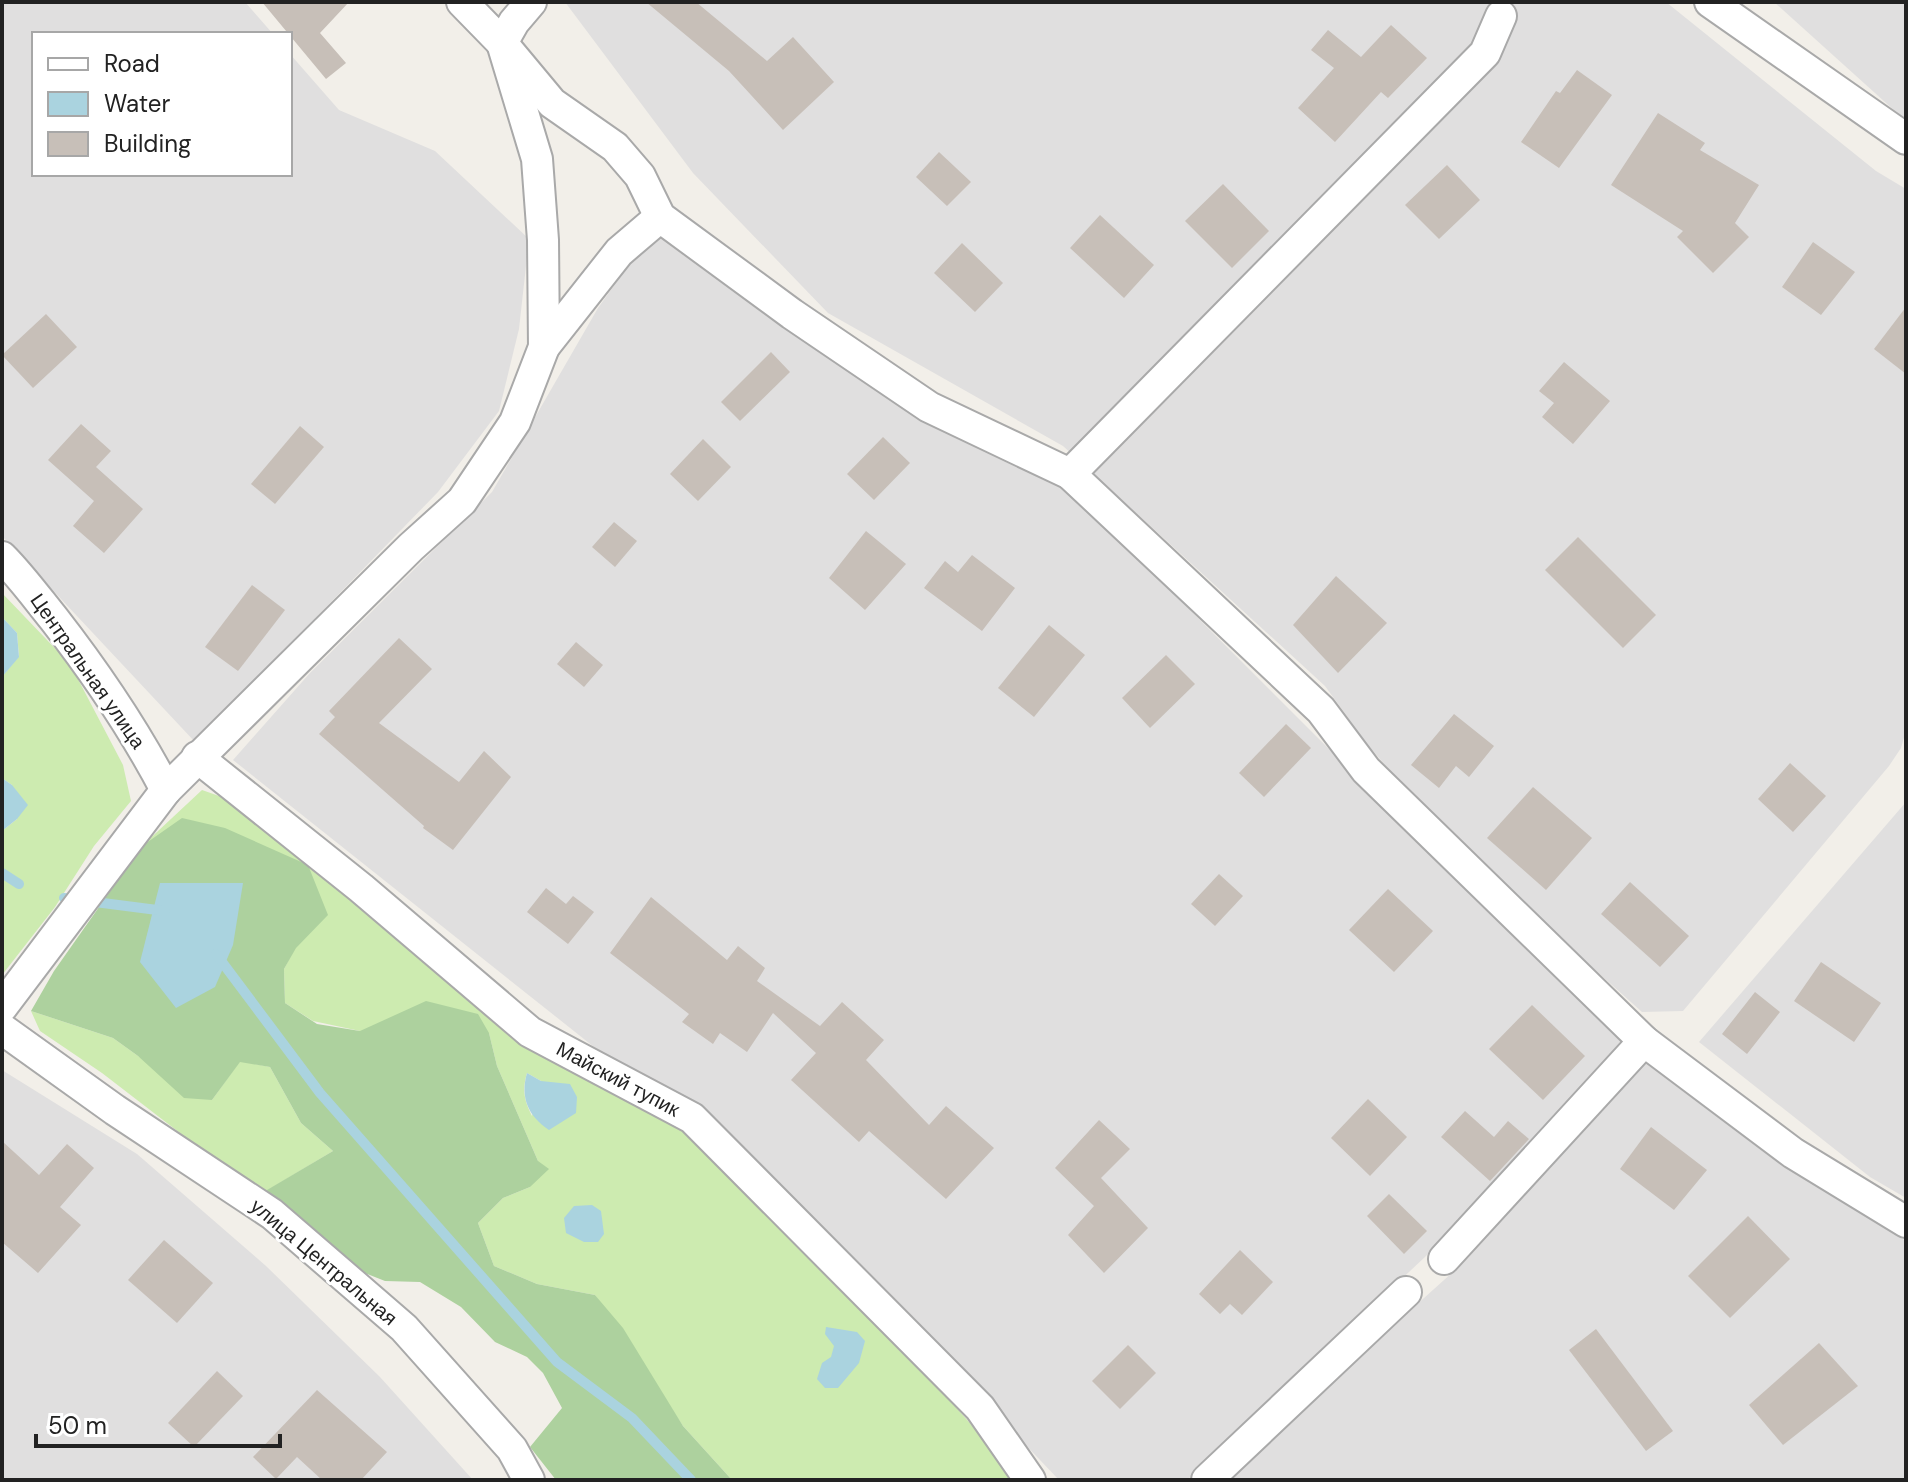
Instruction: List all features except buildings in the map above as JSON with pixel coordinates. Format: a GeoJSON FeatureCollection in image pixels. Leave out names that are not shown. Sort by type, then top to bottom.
{"type":"FeatureCollection","features":[{"type":"Feature","properties":{"kind":"street"},"geometry":{"type":"LineString","coordinates":[[462,2],[502,43],[552,103],[615,147],[640,176],[660,217],[792,314],[929,407],[1070,474],[1321,710],[1366,770],[1644,1041],[1793,1153],[1906,1222]]}},
{"type":"Feature","properties":{"kind":"street"},"geometry":{"type":"LineString","coordinates":[[531,2],[502,43],[537,159],[543,240],[544,347]]}},
{"type":"Feature","properties":{"kind":"street"},"geometry":{"type":"LineString","coordinates":[[1710,2],[1906,139]]}},
{"type":"Feature","properties":{"kind":"street"},"geometry":{"type":"LineString","coordinates":[[1070,474],[1485,53],[1501,16]]}},
{"type":"Feature","properties":{"kind":"street"},"geometry":{"type":"LineString","coordinates":[[2,1007],[166,790],[462,501],[515,422],[544,347],[619,252],[660,217]]}},
{"type":"Feature","properties":{"kind":"street","name":"Центральная улица"},"geometry":{"type":"LineString","coordinates":[[2,557],[86,660],[137,735],[166,790]]}},
{"type":"Feature","properties":{"kind":"street","name":"Майский тупик"},"geometry":{"type":"LineString","coordinates":[[197,757],[361,888],[530,1032],[692,1118],[980,1408],[1030,1480]]}},
{"type":"Feature","properties":{"kind":"street","name":"улица Центральная"},"geometry":{"type":"LineString","coordinates":[[2,1029],[115,1110],[272,1214],[404,1328],[512,1449],[529,1480]]}},
{"type":"Feature","properties":{"kind":"street"},"geometry":{"type":"LineString","coordinates":[[1444,1259],[1644,1041]]}},
{"type":"Feature","properties":{"kind":"street"},"geometry":{"type":"LineString","coordinates":[[1207,1480],[1406,1292]]}},
{"type":"Feature","properties":{"kind":"shaded area"},"geometry":{"type":"Polygon","coordinates":[[[2,2],[245,2],[271,32],[32,32],[32,176],[292,176],[292,56],[339,110],[435,151],[529,239],[519,329],[499,411],[438,492],[195,742],[2,536],[2,2]]]}},
{"type":"Feature","properties":{"kind":"shaded area"},"geometry":{"type":"Polygon","coordinates":[[[565,2],[1666,2],[1876,171],[1906,189],[1906,730],[1901,748],[1683,1011],[1642,1012],[1446,836],[1367,744],[1325,686],[1063,446],[828,313],[693,173],[565,2]]]}},
{"type":"Feature","properties":{"kind":"shaded area"},"geometry":{"type":"Polygon","coordinates":[[[1774,2],[1906,2],[1906,121],[1774,2]]]}},
{"type":"Feature","properties":{"kind":"shaded area"},"geometry":{"type":"Polygon","coordinates":[[[664,216],[1083,503],[1626,1046],[1425,1257],[1187,1480],[1059,1480],[709,1112],[594,1047],[233,760],[310,673],[492,492],[598,308],[664,216]]]}},
{"type":"Feature","properties":{"kind":"shaded area"},"geometry":{"type":"Polygon","coordinates":[[[1906,802],[1906,1198],[1870,1177],[1699,1042],[1906,802]]]}},
{"type":"Feature","properties":{"kind":"shaded area"},"geometry":{"type":"Polygon","coordinates":[[[1646,1058],[1772,1157],[1906,1241],[1906,1480],[1222,1480],[1464,1262],[1646,1058]]]}},
{"type":"Feature","properties":{"kind":"shaded area"},"geometry":{"type":"Polygon","coordinates":[[[2,1070],[137,1154],[266,1266],[380,1377],[473,1480],[2,1480],[2,1070]]]}},
{"type":"Feature","properties":{"kind":"green space"},"geometry":{"type":"Polygon","coordinates":[[[2,593],[70,664],[123,765],[131,801],[94,846],[55,907],[2,975],[2,831],[17,819],[12,785],[2,778],[2,677],[19,656],[17,633],[2,617],[2,593]]]}},
{"type":"Feature","properties":{"kind":"green space"},"geometry":{"type":"Polygon","coordinates":[[[202,790],[236,802],[687,1127],[912,1358],[1015,1480],[732,1480],[683,1426],[595,1295],[537,1284],[494,1266],[478,1223],[503,1198],[530,1187],[538,1161],[497,1066],[489,1033],[360,1031],[313,1021],[285,1003],[284,969],[295,948],[327,915],[142,846],[202,790]],[[527,1073],[525,1095],[532,1116],[541,1081],[527,1073]]]}},
{"type":"Feature","properties":{"kind":"green space"},"geometry":{"type":"Polygon","coordinates":[[[182,818],[225,828],[308,865],[328,915],[296,948],[284,969],[285,1003],[317,1024],[360,1031],[426,1001],[478,1014],[489,1033],[497,1066],[538,1161],[549,1169],[530,1187],[503,1198],[478,1223],[494,1266],[537,1284],[595,1295],[623,1328],[683,1426],[732,1480],[556,1480],[530,1447],[562,1408],[543,1373],[527,1357],[495,1342],[461,1307],[420,1282],[385,1281],[342,1264],[268,1202],[267,1190],[333,1151],[301,1123],[270,1067],[240,1062],[212,1100],[184,1098],[113,1038],[31,1011],[54,971],[142,846],[182,818]]]}},
{"type":"Feature","properties":{"kind":"green space"},"geometry":{"type":"Polygon","coordinates":[[[31,1011],[113,1038],[212,1100],[240,1061],[270,1067],[301,1123],[333,1151],[268,1190],[268,1202],[235,1181],[189,1140],[102,1073],[40,1031],[31,1011]]]}},
{"type":"Feature","properties":{"kind":"water"},"geometry":{"type":"Polygon","coordinates":[[[2,617],[17,633],[19,657],[2,677],[2,617]]]}},
{"type":"Feature","properties":{"kind":"water"},"geometry":{"type":"Polygon","coordinates":[[[2,778],[28,805],[2,831],[2,778]]]}},
{"type":"Feature","properties":{"kind":"water"},"geometry":{"type":"Polygon","coordinates":[[[160,883],[243,883],[233,945],[215,987],[176,1008],[140,962],[160,883]]]}},
{"type":"Feature","properties":{"kind":"water"},"geometry":{"type":"Polygon","coordinates":[[[527,1073],[541,1081],[570,1084],[577,1097],[576,1113],[549,1130],[542,1125],[525,1098],[527,1073]]]}},
{"type":"Feature","properties":{"kind":"water"},"geometry":{"type":"Polygon","coordinates":[[[592,1205],[601,1211],[604,1234],[598,1242],[584,1242],[566,1233],[564,1218],[574,1206],[592,1205]]]}},
{"type":"Feature","properties":{"kind":"water"},"geometry":{"type":"Polygon","coordinates":[[[826,1327],[857,1332],[865,1341],[859,1363],[838,1388],[825,1388],[817,1379],[822,1363],[831,1357],[834,1346],[825,1334],[826,1327]]]}},
{"type":"Feature","properties":{"kind":"waterway"},"geometry":{"type":"LineString","coordinates":[[2,873],[19,884]]}},
{"type":"Feature","properties":{"kind":"waterway"},"geometry":{"type":"LineString","coordinates":[[64,898],[165,911]]}},
{"type":"Feature","properties":{"kind":"waterway"},"geometry":{"type":"LineString","coordinates":[[216,954],[320,1093],[557,1362],[632,1418],[691,1480]]}}]}
